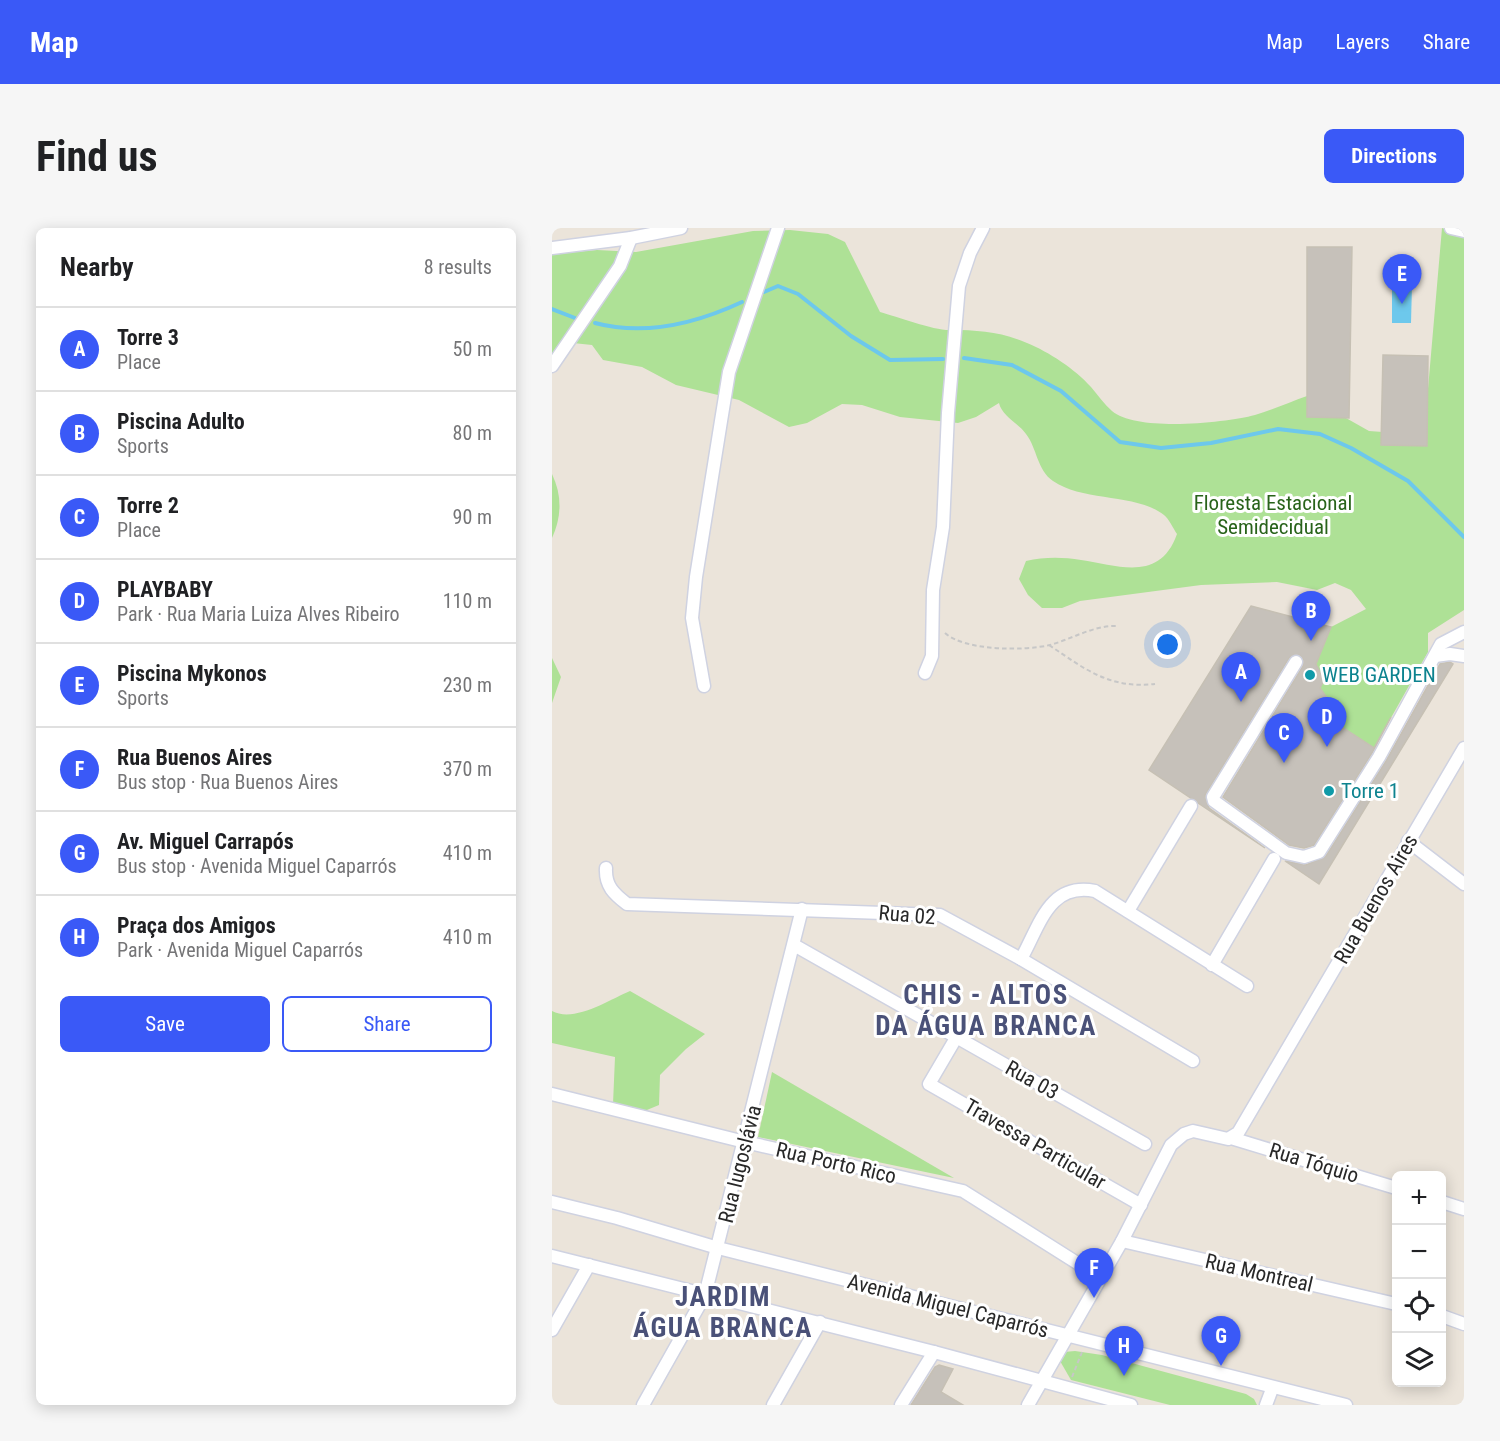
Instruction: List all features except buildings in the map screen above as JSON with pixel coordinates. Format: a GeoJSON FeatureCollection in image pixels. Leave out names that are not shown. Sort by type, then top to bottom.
{"type":"FeatureCollection","features":[{"type":"Feature","properties":{"kind":"street"},"geometry":{"type":"LineString","coordinates":[[552,248],[631,238],[681,228]]}},
{"type":"Feature","properties":{"kind":"street"},"geometry":{"type":"LineString","coordinates":[[704,686],[693,618],[696,577],[729,372],[778,228]]}},
{"type":"Feature","properties":{"kind":"street"},"geometry":{"type":"LineString","coordinates":[[925,673],[933,656],[932,613],[943,527],[948,413],[959,286],[970,253],[983,228]]}},
{"type":"Feature","properties":{"kind":"street"},"geometry":{"type":"LineString","coordinates":[[552,366],[620,266],[631,238]]}},
{"type":"Feature","properties":{"kind":"street"},"geometry":{"type":"LineString","coordinates":[[1296,662],[1213,797],[1214,801],[1286,853],[1304,857],[1319,852],[1329,839],[1441,645],[1464,632]]}},
{"type":"Feature","properties":{"kind":"street"},"geometry":{"type":"LineString","coordinates":[[1435,656],[1450,654],[1464,656]]}},
{"type":"Feature","properties":{"kind":"street","name":"Rua Buenos Aires"},"geometry":{"type":"LineString","coordinates":[[1231,1138],[1238,1132],[1312,1010],[1464,748]]}},
{"type":"Feature","properties":{"kind":"street"},"geometry":{"type":"LineString","coordinates":[[1128,911],[1191,806]]}},
{"type":"Feature","properties":{"kind":"street"},"geometry":{"type":"LineString","coordinates":[[1408,841],[1464,884]]}},
{"type":"Feature","properties":{"kind":"street"},"geometry":{"type":"LineString","coordinates":[[1212,965],[1274,859]]}},
{"type":"Feature","properties":{"kind":"street","name":"Rua 02"},"geometry":{"type":"LineString","coordinates":[[606,868],[605,877],[612,893],[627,904],[940,915],[1021,959],[1192,1061]]}},
{"type":"Feature","properties":{"kind":"street"},"geometry":{"type":"LineString","coordinates":[[1021,959],[1056,898],[1065,892],[1080,888],[1095,891],[1247,986]]}},
{"type":"Feature","properties":{"kind":"street","name":"Rua Iugoslávia"},"geometry":{"type":"LineString","coordinates":[[643,1405],[705,1295],[746,1142],[802,909]]}},
{"type":"Feature","properties":{"kind":"street","name":"Rua 03"},"geometry":{"type":"LineString","coordinates":[[794,945],[1145,1144]]}},
{"type":"Feature","properties":{"kind":"street","name":"Travessa Particular"},"geometry":{"type":"LineString","coordinates":[[956,1038],[929,1084],[1141,1205]]}},
{"type":"Feature","properties":{"kind":"street","name":"Rua Porto Rico"},"geometry":{"type":"LineString","coordinates":[[552,1094],[746,1142],[963,1191],[1101,1278]]}},
{"type":"Feature","properties":{"kind":"street"},"geometry":{"type":"LineString","coordinates":[[1028,1405],[1122,1241],[1166,1152],[1184,1134],[1193,1131],[1231,1138]]}},
{"type":"Feature","properties":{"kind":"street","name":"Rua Tóquio"},"geometry":{"type":"LineString","coordinates":[[1231,1138],[1392,1187]]}},
{"type":"Feature","properties":{"kind":"street","name":"Avenida Miguel Caparrós"},"geometry":{"type":"LineString","coordinates":[[552,1202],[617,1218],[718,1248],[1272,1389],[1346,1405]]}},
{"type":"Feature","properties":{"kind":"street"},"geometry":{"type":"LineString","coordinates":[[1446,1203],[1464,1209]]}},
{"type":"Feature","properties":{"kind":"street","name":"Rua Montreal"},"geometry":{"type":"LineString","coordinates":[[1122,1241],[1392,1303]]}},
{"type":"Feature","properties":{"kind":"street"},"geometry":{"type":"LineString","coordinates":[[552,1256],[820,1322],[1131,1405]]}},
{"type":"Feature","properties":{"kind":"street"},"geometry":{"type":"LineString","coordinates":[[552,1330],[589,1265]]}},
{"type":"Feature","properties":{"kind":"street"},"geometry":{"type":"LineString","coordinates":[[1446,1317],[1464,1324]]}},
{"type":"Feature","properties":{"kind":"street"},"geometry":{"type":"LineString","coordinates":[[773,1405],[820,1322]]}},
{"type":"Feature","properties":{"kind":"street"},"geometry":{"type":"LineString","coordinates":[[901,1405],[934,1352]]}},
{"type":"Feature","properties":{"kind":"street"},"geometry":{"type":"LineString","coordinates":[[1266,1405],[1272,1389]]}},
{"type":"Feature","properties":{"kind":"path"},"geometry":{"type":"LineString","coordinates":[[932,613],[940,628],[948,636],[983,647],[1048,645],[1096,630],[1118,626]]}},
{"type":"Feature","properties":{"kind":"path"},"geometry":{"type":"LineString","coordinates":[[1048,645],[1108,682],[1139,686],[1155,684]]}},
{"type":"Feature","properties":{"kind":"path"},"geometry":{"type":"LineString","coordinates":[[1068,1388],[1086,1341]]}},
{"type":"Feature","properties":{"kind":"green space","name":"Floresta Estacional Semidecidual"},"geometry":{"type":"Polygon","coordinates":[[[1442,228],[1464,236],[1464,610],[1428,633],[1428,652],[1374,748],[1334,722],[1332,705],[1320,688],[1324,680],[1316,664],[1331,627],[1366,609],[1351,590],[1335,583],[1317,590],[1277,582],[1201,585],[1080,601],[1062,608],[1042,608],[1028,595],[1019,579],[1026,561],[1067,558],[1124,567],[1149,565],[1160,559],[1170,549],[1177,534],[1166,517],[1152,508],[1139,503],[1079,492],[1053,481],[1040,465],[1026,434],[1003,412],[999,403],[976,417],[958,423],[900,417],[862,405],[842,404],[807,423],[789,427],[739,400],[676,385],[642,367],[603,360],[592,345],[573,343],[552,366],[552,254],[597,250],[636,252],[753,231],[790,230],[828,234],[845,242],[880,312],[944,330],[990,332],[1027,343],[1053,356],[1070,368],[1085,380],[1112,411],[1124,418],[1160,424],[1223,421],[1255,415],[1307,396],[1369,431],[1424,435],[1442,228]]]}},
{"type":"Feature","properties":{"kind":"green space"},"geometry":{"type":"Polygon","coordinates":[[[552,474],[558,490],[560,506],[558,522],[552,538],[552,474]]]}},
{"type":"Feature","properties":{"kind":"green space"},"geometry":{"type":"Polygon","coordinates":[[[552,658],[561,677],[552,703],[552,658]]]}},
{"type":"Feature","properties":{"kind":"green space"},"geometry":{"type":"Polygon","coordinates":[[[630,991],[705,1034],[660,1075],[659,1105],[642,1112],[613,1104],[615,1057],[552,1043],[552,1011],[561,1014],[581,1012],[630,991]]]}},
{"type":"Feature","properties":{"kind":"green space"},"geometry":{"type":"Polygon","coordinates":[[[772,1072],[954,1178],[758,1137],[772,1072]]]}},
{"type":"Feature","properties":{"kind":"green space"},"geometry":{"type":"Polygon","coordinates":[[[1075,1351],[1102,1355],[1246,1394],[1254,1399],[1257,1405],[1170,1405],[1071,1380],[1060,1361],[1064,1352],[1075,1351]]]}},
{"type":"Feature","properties":{"kind":"water"},"geometry":{"type":"Polygon","coordinates":[[[1412,285],[1411,323],[1392,323],[1392,286],[1412,285]]]}},
{"type":"Feature","properties":{"kind":"waterway"},"geometry":{"type":"LineString","coordinates":[[764,292],[778,286],[798,294],[851,336],[890,360],[943,359]]}},
{"type":"Feature","properties":{"kind":"waterway"},"geometry":{"type":"LineString","coordinates":[[595,323],[614,327],[651,328],[707,316],[742,302]]}},
{"type":"Feature","properties":{"kind":"waterway"},"geometry":{"type":"LineString","coordinates":[[552,309],[575,318]]}},
{"type":"Feature","properties":{"kind":"waterway"},"geometry":{"type":"LineString","coordinates":[[964,358],[1012,365],[1061,391],[1120,442],[1161,448],[1211,443],[1278,429],[1320,434],[1351,448],[1408,481],[1464,537]]}},
{"type":"Feature","properties":{"kind":"place","name":"Piscina Mykonos"},"geometry":{"type":"Point","coordinates":[1402,304]}},
{"type":"Feature","properties":{"kind":"place","name":"Piscina Adulto"},"geometry":{"type":"Point","coordinates":[1311,641]}},
{"type":"Feature","properties":{"kind":"place","name":"WEB GARDEN"},"geometry":{"type":"Point","coordinates":[1310,675]}},
{"type":"Feature","properties":{"kind":"place","name":"Torre 3"},"geometry":{"type":"Point","coordinates":[1241,702]}},
{"type":"Feature","properties":{"kind":"place","name":"PLAYBABY"},"geometry":{"type":"Point","coordinates":[1327,747]}},
{"type":"Feature","properties":{"kind":"place","name":"Torre 2"},"geometry":{"type":"Point","coordinates":[1284,763]}},
{"type":"Feature","properties":{"kind":"place","name":"Torre 1"},"geometry":{"type":"Point","coordinates":[1329,791]}},
{"type":"Feature","properties":{"kind":"place","name":"Rua Buenos Aires"},"geometry":{"type":"Point","coordinates":[1094,1298]}},
{"type":"Feature","properties":{"kind":"place","name":"Av. Miguel Carrapós"},"geometry":{"type":"Point","coordinates":[1221,1366]}},
{"type":"Feature","properties":{"kind":"place","name":"Praça dos Amigos"},"geometry":{"type":"Point","coordinates":[1124,1376]}},
{"type":"Feature","properties":{"kind":"district","name":"CHIS - ALTOS DA ÁGUA BRANCA"},"geometry":{"type":"Point","coordinates":[986,1010]}},
{"type":"Feature","properties":{"kind":"district","name":"JARDIM ÁGUA BRANCA"},"geometry":{"type":"Point","coordinates":[723,1312]}}]}
